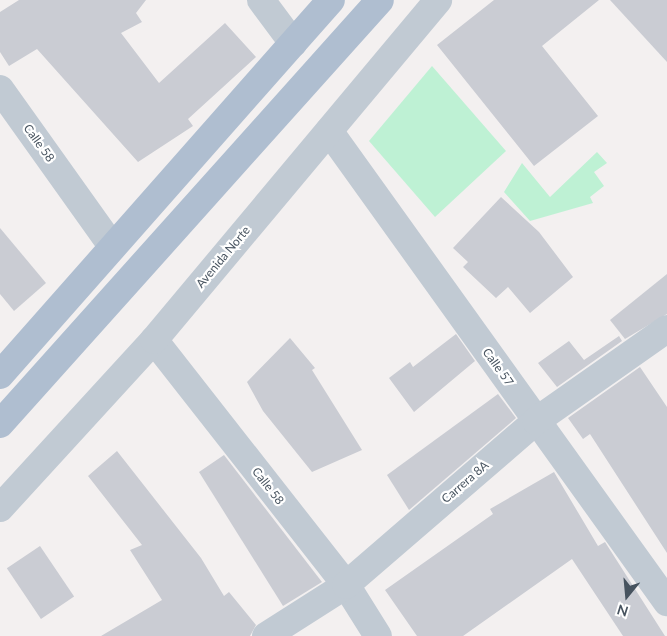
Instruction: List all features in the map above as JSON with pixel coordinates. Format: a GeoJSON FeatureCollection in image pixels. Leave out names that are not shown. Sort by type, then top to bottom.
{"type":"FeatureCollection","features":[{"type":"Feature","properties":{"kind":"main road"},"geometry":{"type":"LineString","coordinates":[[0,374],[331,0]]}},
{"type":"Feature","properties":{"kind":"main road"},"geometry":{"type":"LineString","coordinates":[[0,424],[380,0]]}},
{"type":"Feature","properties":{"kind":"street"},"geometry":{"type":"LineString","coordinates":[[261,0],[293,43]]}},
{"type":"Feature","properties":{"kind":"street","name":"Avenida Norte"},"geometry":{"type":"LineString","coordinates":[[0,508],[154,340],[438,0]]}},
{"type":"Feature","properties":{"kind":"street","name":"Calle 58"},"geometry":{"type":"LineString","coordinates":[[0,89],[112,246]]}},
{"type":"Feature","properties":{"kind":"street","name":"Calle 57"},"geometry":{"type":"LineString","coordinates":[[329,131],[667,602]]}},
{"type":"Feature","properties":{"kind":"street","name":"Carrera 8A"},"geometry":{"type":"LineString","coordinates":[[266,636],[346,585],[536,420],[667,329]]}},
{"type":"Feature","properties":{"kind":"street","name":"Calle 58"},"geometry":{"type":"LineString","coordinates":[[154,340],[346,585],[378,636]]}},
{"type":"Feature","properties":{"kind":"green space"},"geometry":{"type":"Polygon","coordinates":[[[432,66],[506,151],[435,217],[369,141],[432,66]]]}},
{"type":"Feature","properties":{"kind":"green space"},"geometry":{"type":"Polygon","coordinates":[[[597,152],[607,163],[594,172],[604,186],[590,197],[593,203],[530,221],[504,192],[522,163],[550,197],[597,152]]]}},
{"type":"Feature","properties":{"kind":"building"},"geometry":{"type":"Polygon","coordinates":[[[19,0],[146,0],[136,13],[142,22],[121,33],[159,83],[225,23],[256,57],[188,119],[193,126],[138,162],[37,49],[9,66],[0,52],[0,12],[19,0]]]}},
{"type":"Feature","properties":{"kind":"building"},"geometry":{"type":"Polygon","coordinates":[[[494,0],[599,0],[542,46],[598,116],[534,166],[437,45],[494,0]]]}},
{"type":"Feature","properties":{"kind":"building"},"geometry":{"type":"Polygon","coordinates":[[[610,0],[667,0],[667,62],[610,0]]]}},
{"type":"Feature","properties":{"kind":"building"},"geometry":{"type":"Polygon","coordinates":[[[501,197],[539,232],[573,277],[530,313],[508,287],[496,298],[463,267],[468,262],[453,248],[501,197]]]}},
{"type":"Feature","properties":{"kind":"building"},"geometry":{"type":"Polygon","coordinates":[[[0,228],[46,283],[14,311],[0,294],[0,228]]]}},
{"type":"Feature","properties":{"kind":"building"},"geometry":{"type":"Polygon","coordinates":[[[667,274],[667,314],[625,339],[610,320],[667,274]]]}},
{"type":"Feature","properties":{"kind":"building"},"geometry":{"type":"Polygon","coordinates":[[[456,334],[475,361],[414,412],[389,378],[410,362],[413,367],[456,334]]]}},
{"type":"Feature","properties":{"kind":"building"},"geometry":{"type":"Polygon","coordinates":[[[619,336],[622,341],[557,387],[538,363],[569,341],[584,360],[619,336]]]}},
{"type":"Feature","properties":{"kind":"building"},"geometry":{"type":"Polygon","coordinates":[[[290,338],[315,368],[312,370],[362,450],[312,472],[263,411],[247,382],[290,338]]]}},
{"type":"Feature","properties":{"kind":"building"},"geometry":{"type":"Polygon","coordinates":[[[640,367],[667,407],[667,553],[590,434],[583,439],[568,418],[640,367]]]}},
{"type":"Feature","properties":{"kind":"building"},"geometry":{"type":"Polygon","coordinates":[[[498,394],[516,418],[409,510],[387,475],[498,394]]]}},
{"type":"Feature","properties":{"kind":"building"},"geometry":{"type":"Polygon","coordinates":[[[117,451],[201,558],[224,596],[229,592],[256,625],[250,636],[101,636],[162,600],[130,550],[142,545],[88,476],[117,451]]]}},
{"type":"Feature","properties":{"kind":"building"},"geometry":{"type":"Polygon","coordinates":[[[224,455],[322,582],[283,606],[199,472],[224,455]]]}},
{"type":"Feature","properties":{"kind":"building"},"geometry":{"type":"Polygon","coordinates":[[[554,472],[598,546],[605,542],[665,636],[623,636],[572,559],[463,636],[417,636],[385,590],[493,514],[490,509],[554,472]]]}},
{"type":"Feature","properties":{"kind":"building"},"geometry":{"type":"Polygon","coordinates":[[[40,546],[74,597],[41,619],[7,568],[40,546]]]}}]}
